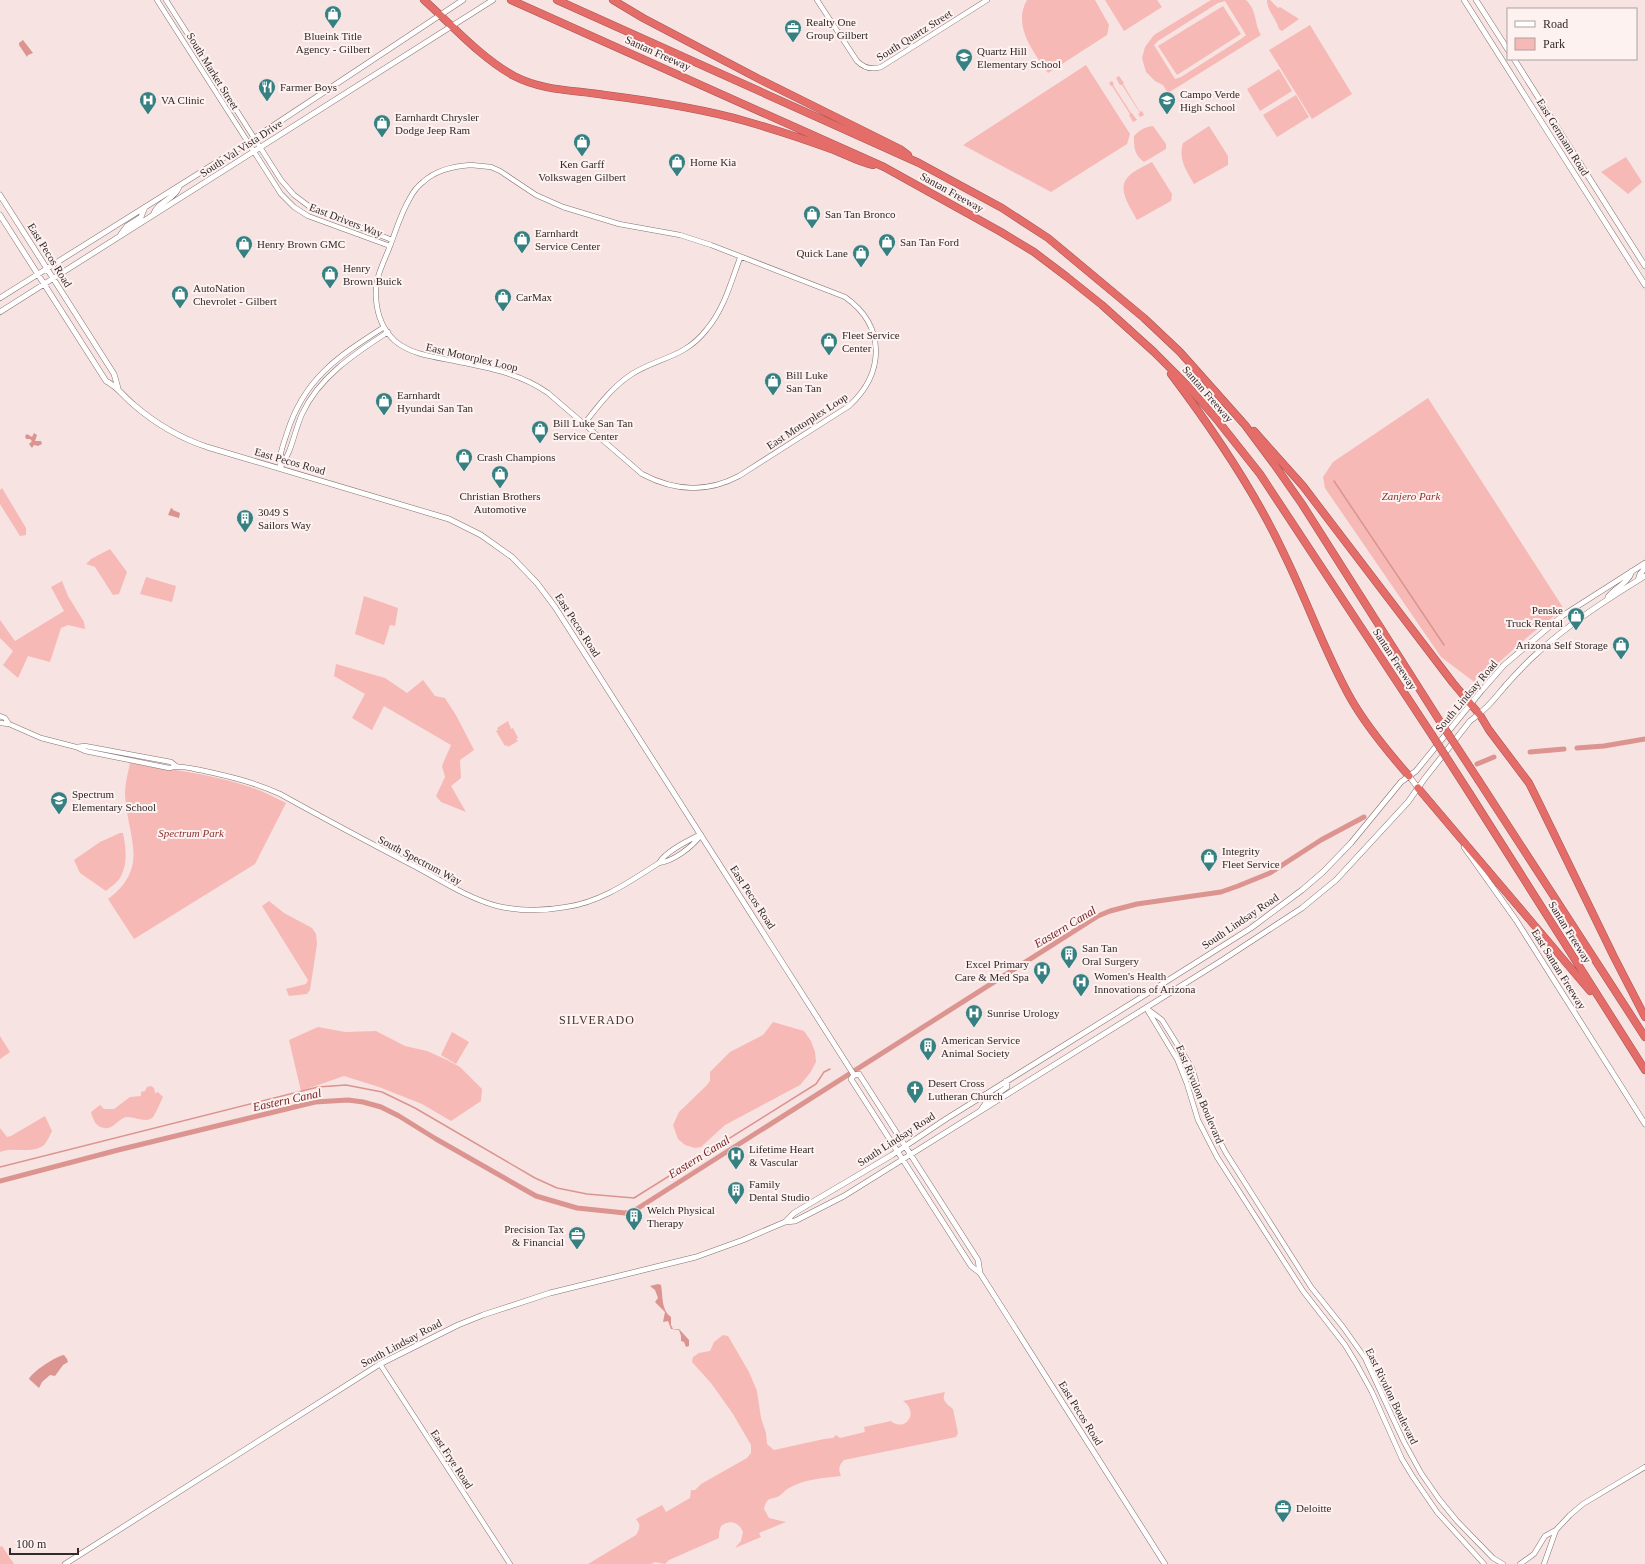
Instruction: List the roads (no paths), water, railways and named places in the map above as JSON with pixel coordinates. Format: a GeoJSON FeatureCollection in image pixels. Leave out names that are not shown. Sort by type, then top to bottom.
{"type":"FeatureCollection","features":[{"type":"Feature","properties":{"kind":"highway"},"geometry":{"type":"LineString","coordinates":[[424,0],[497,65],[534,84],[555,89],[604,94],[658,103],[737,119],[831,149],[864,163],[884,167]]}},
{"type":"Feature","properties":{"kind":"highway","name":"Santan Freeway"},"geometry":{"type":"LineString","coordinates":[[511,0],[884,167],[968,213],[1034,252],[1102,305],[1154,352],[1192,391],[1260,474],[1432,735],[1645,1070]]}},
{"type":"Feature","properties":{"kind":"highway","name":"Santan Freeway"},"geometry":{"type":"LineString","coordinates":[[557,0],[919,163],[1002,208],[1048,238],[1144,318],[1180,352],[1214,388],[1274,464],[1325,540],[1441,723],[1645,1037]]}},
{"type":"Feature","properties":{"kind":"highway"},"geometry":{"type":"LineString","coordinates":[[612,0],[638,16],[747,73],[900,149],[919,163]]}},
{"type":"Feature","properties":{"kind":"highway"},"geometry":{"type":"LineString","coordinates":[[1154,352],[1207,425],[1257,502],[1286,556],[1330,657],[1352,699],[1368,725],[1409,776]]}},
{"type":"Feature","properties":{"kind":"highway"},"geometry":{"type":"LineString","coordinates":[[1214,388],[1303,486],[1480,715],[1535,795],[1645,1017]]}},
{"type":"Feature","properties":{"kind":"highway"},"geometry":{"type":"LineString","coordinates":[[1418,788],[1607,1011]]}},
{"type":"Feature","properties":{"kind":"main road","name":"South Val Vista Drive"},"geometry":{"type":"LineString","coordinates":[[0,298],[255,138],[462,0]]}},
{"type":"Feature","properties":{"kind":"main road","name":"South Val Vista Drive"},"geometry":{"type":"LineString","coordinates":[[0,312],[493,0]]}},
{"type":"Feature","properties":{"kind":"main road","name":"East Germann Road"},"geometry":{"type":"LineString","coordinates":[[1464,0],[1645,285]]}},
{"type":"Feature","properties":{"kind":"main road"},"geometry":{"type":"LineString","coordinates":[[1476,0],[1507,48]]}},
{"type":"Feature","properties":{"kind":"main road","name":"East Germann Road"},"geometry":{"type":"LineString","coordinates":[[1515,60],[1645,266]]}},
{"type":"Feature","properties":{"kind":"main road"},"geometry":{"type":"LineString","coordinates":[[153,215],[157,207],[177,194],[180,186]]}},
{"type":"Feature","properties":{"kind":"main road","name":"East Pecos Road"},"geometry":{"type":"LineString","coordinates":[[0,195],[114,374],[118,388]]}},
{"type":"Feature","properties":{"kind":"main road"},"geometry":{"type":"LineString","coordinates":[[119,237],[127,226],[143,215],[145,208]]}},
{"type":"Feature","properties":{"kind":"main road","name":"East Pecos Road"},"geometry":{"type":"LineString","coordinates":[[0,215],[106,381],[118,388],[140,410],[155,422],[177,435],[203,446],[449,519],[481,535],[512,557],[537,583],[555,607],[852,1072],[851,1079],[902,1160],[971,1266],[980,1273],[1165,1564]]}},
{"type":"Feature","properties":{"kind":"main road","name":"South Lindsay Road"},"geometry":{"type":"LineString","coordinates":[[785,1222],[794,1213],[897,1152],[1006,1081],[1244,932],[1296,894],[1323,872],[1346,849],[1401,782],[1416,771],[1504,666],[1549,626],[1580,603],[1645,563]]}},
{"type":"Feature","properties":{"kind":"main road"},"geometry":{"type":"LineString","coordinates":[[1638,580],[1640,574],[1645,568]]}},
{"type":"Feature","properties":{"kind":"main road"},"geometry":{"type":"LineString","coordinates":[[1607,600],[1613,591],[1628,580],[1632,571]]}},
{"type":"Feature","properties":{"kind":"main road","name":"South Lindsay Road"},"geometry":{"type":"LineString","coordinates":[[65,1564],[380,1364],[458,1325],[508,1306],[550,1293],[665,1266],[696,1257],[743,1240],[785,1222],[795,1221],[829,1204],[911,1155],[1281,923],[1320,895],[1408,802],[1470,721],[1480,715],[1506,685],[1545,646],[1607,600],[1645,576]]}},
{"type":"Feature","properties":{"kind":"main road"},"geometry":{"type":"LineString","coordinates":[[1409,776],[1418,788]]}},
{"type":"Feature","properties":{"kind":"main road","name":"East Santan Freeway"},"geometry":{"type":"LineString","coordinates":[[1450,827],[1516,920],[1645,1124]]}},
{"type":"Feature","properties":{"kind":"main road","name":"East Pecos Road"},"geometry":{"type":"LineString","coordinates":[[852,1072],[859,1074],[978,1260],[980,1273]]}},
{"type":"Feature","properties":{"kind":"main road"},"geometry":{"type":"LineString","coordinates":[[979,1112],[988,1100],[1007,1087],[1006,1081]]}},
{"type":"Feature","properties":{"kind":"street","name":"South Market Street"},"geometry":{"type":"LineString","coordinates":[[157,0],[253,152]]}},
{"type":"Feature","properties":{"kind":"street","name":"South Market Street"},"geometry":{"type":"LineString","coordinates":[[166,0],[260,147]]}},
{"type":"Feature","properties":{"kind":"street","name":"South Quartz Street"},"geometry":{"type":"LineString","coordinates":[[817,0],[854,58],[860,64],[869,68],[881,67],[987,0]]}},
{"type":"Feature","properties":{"kind":"street","name":"East Drivers Way"},"geometry":{"type":"LineString","coordinates":[[260,147],[281,180],[294,195],[310,207],[392,240]]}},
{"type":"Feature","properties":{"kind":"street","name":"East Drivers Way"},"geometry":{"type":"LineString","coordinates":[[253,152],[281,194],[294,207],[318,220],[390,246]]}},
{"type":"Feature","properties":{"kind":"street","name":"East Motorplex Loop"},"geometry":{"type":"LineString","coordinates":[[464,165],[477,165],[500,170],[536,195],[563,207],[619,224],[680,235],[711,245],[740,258],[838,294],[851,301],[861,310],[871,328],[876,349],[876,361],[872,375],[859,397],[849,406],[739,476],[720,484],[697,488],[670,486],[642,474],[548,393],[532,382],[502,371],[418,353],[403,346],[388,332],[377,308],[376,289],[380,271],[390,246],[410,198],[424,181],[446,169],[464,165]]}},
{"type":"Feature","properties":{"kind":"street"},"geometry":{"type":"LineString","coordinates":[[318,220],[321,212]]}},
{"type":"Feature","properties":{"kind":"street"},"geometry":{"type":"LineString","coordinates":[[584,424],[610,392],[625,379],[640,370],[677,354],[693,343],[707,330],[721,308],[740,258]]}},
{"type":"Feature","properties":{"kind":"street"},"geometry":{"type":"LineString","coordinates":[[280,468],[280,457],[290,424],[301,402],[318,376],[342,354],[384,326]]}},
{"type":"Feature","properties":{"kind":"street"},"geometry":{"type":"LineString","coordinates":[[280,468],[286,459],[302,414],[318,390],[334,371],[348,359],[388,332]]}},
{"type":"Feature","properties":{"kind":"street","name":"South Spectrum Way"},"geometry":{"type":"LineString","coordinates":[[0,716],[5,718],[9,724]]}},
{"type":"Feature","properties":{"kind":"street","name":"South Spectrum Way"},"geometry":{"type":"LineString","coordinates":[[0,722],[9,724],[41,738],[76,747],[85,751],[169,768],[176,766],[230,776],[262,786],[280,794],[462,893],[497,906],[513,909],[540,910],[568,907],[603,896],[659,864],[662,858],[690,840],[701,835]]}},
{"type":"Feature","properties":{"kind":"street","name":"East Rivulon Boulevard"},"geometry":{"type":"LineString","coordinates":[[1146,1008],[1177,1058],[1198,1120],[1217,1157],[1303,1291],[1345,1345],[1372,1392],[1402,1459],[1413,1477],[1437,1512],[1484,1564]]}},
{"type":"Feature","properties":{"kind":"street","name":"East Rivulon Boulevard"},"geometry":{"type":"LineString","coordinates":[[1146,1008],[1162,1020],[1192,1068],[1207,1117],[1226,1153],[1311,1287],[1351,1338],[1364,1358],[1404,1442],[1421,1473],[1457,1521],[1493,1558],[1503,1564]]}},
{"type":"Feature","properties":{"kind":"street","name":"East Frye Road"},"geometry":{"type":"LineString","coordinates":[[380,1364],[510,1564]]}},
{"type":"Feature","properties":{"kind":"street"},"geometry":{"type":"LineString","coordinates":[[1520,1564],[1534,1554],[1545,1536],[1556,1530],[1583,1504],[1645,1467]]}},
{"type":"Feature","properties":{"kind":"street"},"geometry":{"type":"LineString","coordinates":[[1544,1564],[1556,1530]]}},
{"type":"Feature","properties":{"kind":"waterway"},"geometry":{"type":"LineString","coordinates":[[1334,481],[1444,645]]}},
{"type":"Feature","properties":{"kind":"waterway","name":"Eastern Canal"},"geometry":{"type":"LineString","coordinates":[[1577,748],[1604,746],[1645,739]]}},
{"type":"Feature","properties":{"kind":"waterway","name":"Eastern Canal"},"geometry":{"type":"LineString","coordinates":[[1530,752],[1564,749]]}},
{"type":"Feature","properties":{"kind":"waterway","name":"Eastern Canal"},"geometry":{"type":"LineString","coordinates":[[1477,764],[1494,757]]}},
{"type":"Feature","properties":{"kind":"waterway","name":"Eastern Canal"},"geometry":{"type":"LineString","coordinates":[[0,1181],[118,1150],[315,1102],[348,1100],[381,1107],[399,1116],[436,1139],[536,1196],[577,1208],[625,1213],[632,1212],[1098,916],[1110,911],[1137,904],[1221,892],[1238,886],[1270,873],[1321,840],[1364,817]]}},
{"type":"Feature","properties":{"kind":"waterway"},"geometry":{"type":"LineString","coordinates":[[0,1167],[318,1087],[346,1085],[382,1092],[415,1108],[535,1178],[557,1188],[587,1194],[634,1198],[816,1084],[824,1072],[830,1069]]}},
{"type":"Feature","properties":{"kind":"place","name":"Blueink Title Agency - Gilbert"},"geometry":{"type":"Point","coordinates":[333,29]}},
{"type":"Feature","properties":{"kind":"place","name":"Realty One Group Gilbert"},"geometry":{"type":"Point","coordinates":[793,43]}},
{"type":"Feature","properties":{"kind":"place","name":"Quartz Hill Elementary School"},"geometry":{"type":"Point","coordinates":[964,72]}},
{"type":"Feature","properties":{"kind":"place","name":"Farmer Boys"},"geometry":{"type":"Point","coordinates":[267,102]}},
{"type":"Feature","properties":{"kind":"place","name":"VA Clinic"},"geometry":{"type":"Point","coordinates":[148,115]}},
{"type":"Feature","properties":{"kind":"place","name":"Campo Verde High School"},"geometry":{"type":"Point","coordinates":[1167,115]}},
{"type":"Feature","properties":{"kind":"place","name":"Earnhardt Chrysler Dodge Jeep Ram"},"geometry":{"type":"Point","coordinates":[382,138]}},
{"type":"Feature","properties":{"kind":"place","name":"Ken Garff Volkswagen Gilbert"},"geometry":{"type":"Point","coordinates":[582,157]}},
{"type":"Feature","properties":{"kind":"place","name":"Horne Kia"},"geometry":{"type":"Point","coordinates":[677,177]}},
{"type":"Feature","properties":{"kind":"place","name":"San Tan Bronco"},"geometry":{"type":"Point","coordinates":[812,229]}},
{"type":"Feature","properties":{"kind":"place","name":"Earnhardt Service Center"},"geometry":{"type":"Point","coordinates":[522,254]}},
{"type":"Feature","properties":{"kind":"place","name":"San Tan Ford"},"geometry":{"type":"Point","coordinates":[887,257]}},
{"type":"Feature","properties":{"kind":"place","name":"Henry Brown GMC"},"geometry":{"type":"Point","coordinates":[244,259]}},
{"type":"Feature","properties":{"kind":"place","name":"Quick Lane"},"geometry":{"type":"Point","coordinates":[861,268]}},
{"type":"Feature","properties":{"kind":"place","name":"Henry Brown Buick"},"geometry":{"type":"Point","coordinates":[330,289]}},
{"type":"Feature","properties":{"kind":"place","name":"AutoNation Chevrolet - Gilbert"},"geometry":{"type":"Point","coordinates":[180,309]}},
{"type":"Feature","properties":{"kind":"place","name":"CarMax"},"geometry":{"type":"Point","coordinates":[503,312]}},
{"type":"Feature","properties":{"kind":"place","name":"Fleet Service Center"},"geometry":{"type":"Point","coordinates":[829,356]}},
{"type":"Feature","properties":{"kind":"place","name":"Bill Luke San Tan"},"geometry":{"type":"Point","coordinates":[773,396]}},
{"type":"Feature","properties":{"kind":"place","name":"Earnhardt Hyundai San Tan"},"geometry":{"type":"Point","coordinates":[384,416]}},
{"type":"Feature","properties":{"kind":"place","name":"Bill Luke San Tan Service Center"},"geometry":{"type":"Point","coordinates":[540,444]}},
{"type":"Feature","properties":{"kind":"place","name":"Crash Champions"},"geometry":{"type":"Point","coordinates":[464,472]}},
{"type":"Feature","properties":{"kind":"place","name":"Christian Brothers Automotive"},"geometry":{"type":"Point","coordinates":[500,489]}},
{"type":"Feature","properties":{"kind":"place","name":"3049 S Sailors Way"},"geometry":{"type":"Point","coordinates":[245,533]}},
{"type":"Feature","properties":{"kind":"place","name":"Penske Truck Rental"},"geometry":{"type":"Point","coordinates":[1576,631]}},
{"type":"Feature","properties":{"kind":"place","name":"Arizona Self Storage"},"geometry":{"type":"Point","coordinates":[1621,660]}},
{"type":"Feature","properties":{"kind":"place","name":"Spectrum Elementary School"},"geometry":{"type":"Point","coordinates":[59,815]}},
{"type":"Feature","properties":{"kind":"place","name":"Integrity Fleet Service"},"geometry":{"type":"Point","coordinates":[1209,872]}},
{"type":"Feature","properties":{"kind":"place","name":"San Tan Oral Surgery"},"geometry":{"type":"Point","coordinates":[1069,969]}},
{"type":"Feature","properties":{"kind":"place","name":"Excel Primary Care & Med Spa"},"geometry":{"type":"Point","coordinates":[1042,985]}},
{"type":"Feature","properties":{"kind":"place","name":"Women's Health Innovations of Arizona"},"geometry":{"type":"Point","coordinates":[1081,997]}},
{"type":"Feature","properties":{"kind":"place","name":"Sunrise Urology"},"geometry":{"type":"Point","coordinates":[974,1028]}},
{"type":"Feature","properties":{"kind":"place","name":"American Service Animal Society"},"geometry":{"type":"Point","coordinates":[928,1061]}},
{"type":"Feature","properties":{"kind":"place","name":"Desert Cross Lutheran Church"},"geometry":{"type":"Point","coordinates":[915,1104]}},
{"type":"Feature","properties":{"kind":"place","name":"Lifetime Heart & Vascular"},"geometry":{"type":"Point","coordinates":[736,1170]}},
{"type":"Feature","properties":{"kind":"place","name":"Family Dental Studio"},"geometry":{"type":"Point","coordinates":[736,1205]}},
{"type":"Feature","properties":{"kind":"place","name":"Welch Physical Therapy"},"geometry":{"type":"Point","coordinates":[634,1231]}},
{"type":"Feature","properties":{"kind":"place","name":"Precision Tax & Financial"},"geometry":{"type":"Point","coordinates":[577,1250]}},
{"type":"Feature","properties":{"kind":"place","name":"Deloitte"},"geometry":{"type":"Point","coordinates":[1283,1523]}},
{"type":"Feature","properties":{"kind":"district","name":"SILVERADO"},"geometry":{"type":"Point","coordinates":[597,1020]}},
{"type":"Feature","properties":{"kind":"park label","name":"Zanjero Park"},"geometry":{"type":"Point","coordinates":[1411,496]}},
{"type":"Feature","properties":{"kind":"park label","name":"Spectrum Park"},"geometry":{"type":"Point","coordinates":[191,833]}}]}
